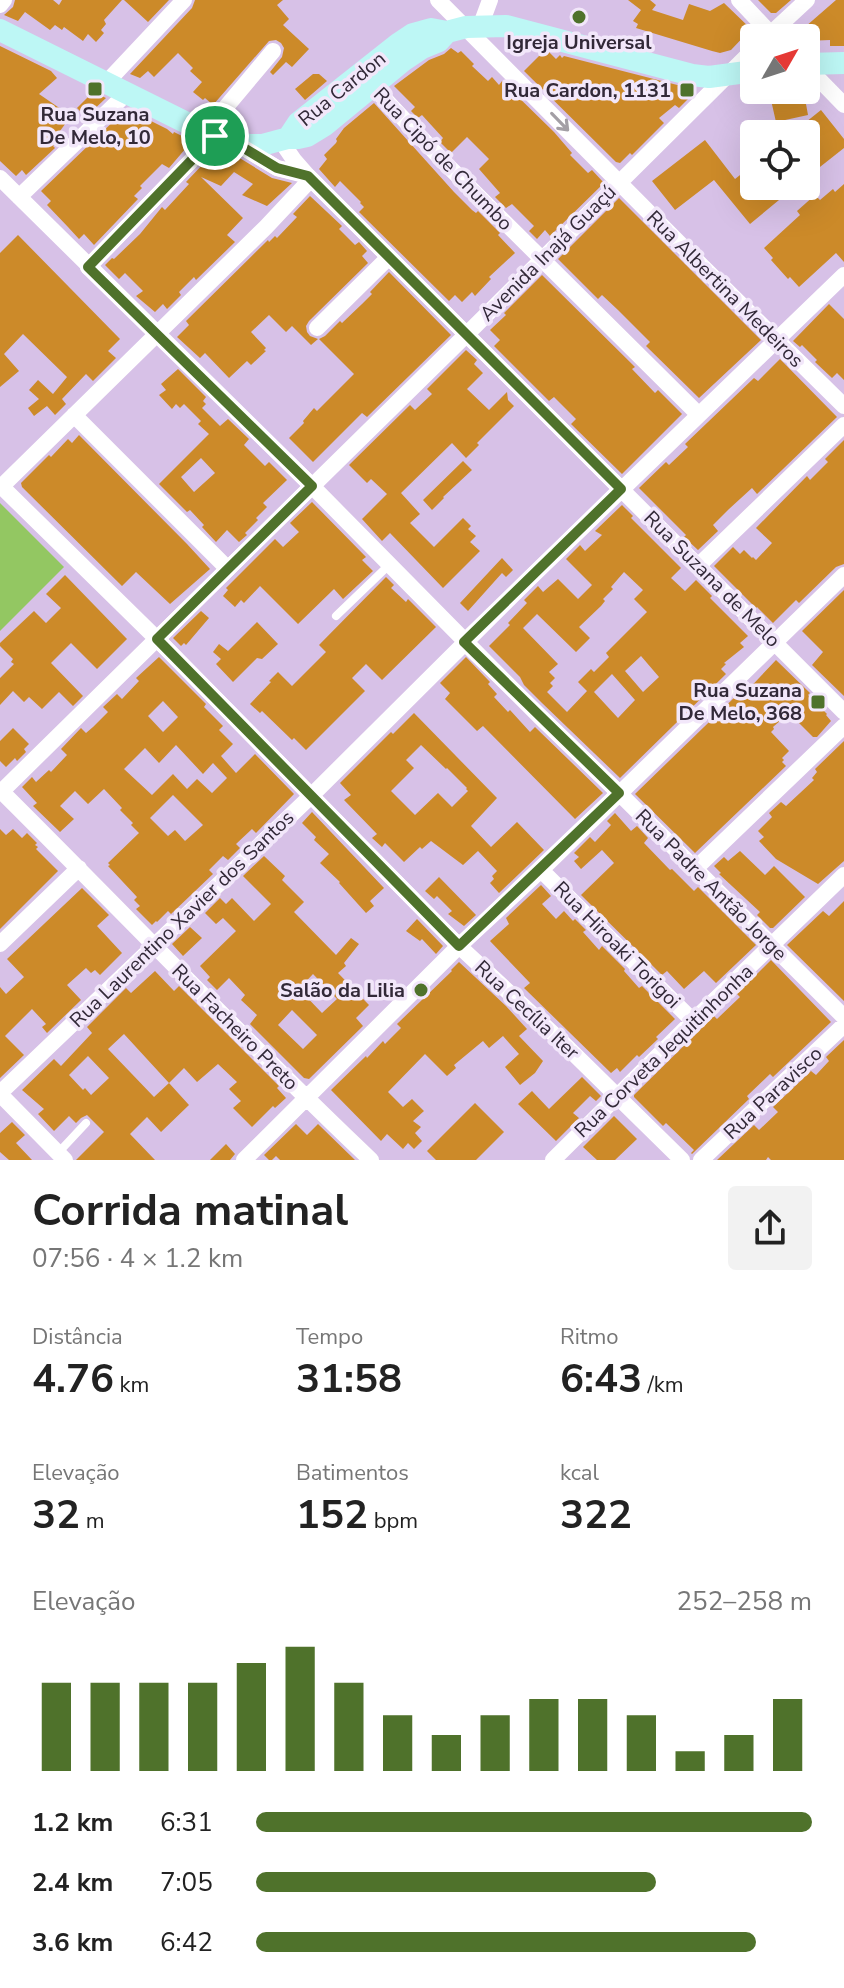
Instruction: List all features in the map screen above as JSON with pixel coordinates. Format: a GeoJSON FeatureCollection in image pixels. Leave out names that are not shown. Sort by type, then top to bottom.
{"type":"FeatureCollection","features":[{"type":"Feature","properties":{"kind":"street"},"geometry":{"type":"LineString","coordinates":[[0,5],[4,0]]}},
{"type":"Feature","properties":{"kind":"street"},"geometry":{"type":"LineString","coordinates":[[19,197],[116,88],[184,0]]}},
{"type":"Feature","properties":{"kind":"street","name":"Rua Albertina Medeiros"},"geometry":{"type":"LineString","coordinates":[[438,0],[844,406]]}},
{"type":"Feature","properties":{"kind":"street"},"geometry":{"type":"LineString","coordinates":[[464,29],[490,0]]}},
{"type":"Feature","properties":{"kind":"street"},"geometry":{"type":"LineString","coordinates":[[739,0],[758,24]]}},
{"type":"Feature","properties":{"kind":"street"},"geometry":{"type":"LineString","coordinates":[[781,24],[807,0]]}},
{"type":"Feature","properties":{"kind":"street"},"geometry":{"type":"LineString","coordinates":[[464,29],[506,26],[692,75],[709,77],[740,73]]}},
{"type":"Feature","properties":{"kind":"street","name":"Rua Cardon"},"geometry":{"type":"LineString","coordinates":[[284,139],[307,136],[325,125],[367,79],[464,29]]}},
{"type":"Feature","properties":{"kind":"street","name":"Rua Suzana de Melo"},"geometry":{"type":"LineString","coordinates":[[0,30],[277,168],[310,177]]}},
{"type":"Feature","properties":{"kind":"street"},"geometry":{"type":"LineString","coordinates":[[88,267],[218,137],[273,51]]}},
{"type":"Feature","properties":{"kind":"street","name":"Avenida Inajá Guaçú"},"geometry":{"type":"LineString","coordinates":[[0,791],[740,62]]}},
{"type":"Feature","properties":{"kind":"street"},"geometry":{"type":"LineString","coordinates":[[820,64],[844,63]]}},
{"type":"Feature","properties":{"kind":"street","name":"Rua Cipó de Chumbo"},"geometry":{"type":"LineString","coordinates":[[367,79],[442,160],[698,414]]}},
{"type":"Feature","properties":{"kind":"street"},"geometry":{"type":"LineString","coordinates":[[820,80],[844,105]]}},
{"type":"Feature","properties":{"kind":"street","name":"Rua Suzana de Melo"},"geometry":{"type":"LineString","coordinates":[[218,137],[262,145],[284,139],[294,160],[310,177],[844,712]]}},
{"type":"Feature","properties":{"kind":"street"},"geometry":{"type":"LineString","coordinates":[[1,486],[266,227],[310,177]]}},
{"type":"Feature","properties":{"kind":"street","name":"Rua Padre Antão Jorge"},"geometry":{"type":"LineString","coordinates":[[0,178],[844,1017]]}},
{"type":"Feature","properties":{"kind":"street"},"geometry":{"type":"LineString","coordinates":[[317,328],[389,257]]}},
{"type":"Feature","properties":{"kind":"street","name":"Rua Laurentino Xavier dos Santos"},"geometry":{"type":"LineString","coordinates":[[0,1093],[311,796],[464,642],[844,275]]}},
{"type":"Feature","properties":{"kind":"street"},"geometry":{"type":"LineString","coordinates":[[74,415],[228,569]]}},
{"type":"Feature","properties":{"kind":"street"},"geometry":{"type":"LineString","coordinates":[[698,566],[844,425]]}},
{"type":"Feature","properties":{"kind":"street","name":"Rua Cecília Iter"},"geometry":{"type":"LineString","coordinates":[[1,486],[157,639],[459,946],[682,1160]]}},
{"type":"Feature","properties":{"kind":"street"},"geometry":{"type":"LineString","coordinates":[[244,1160],[459,946],[844,575]]}},
{"type":"Feature","properties":{"kind":"street"},"geometry":{"type":"LineString","coordinates":[[695,869],[844,726]]}},
{"type":"Feature","properties":{"kind":"street","name":"Rua Facheiro Preto"},"geometry":{"type":"LineString","coordinates":[[0,791],[305,1098],[371,1160]]}},
{"type":"Feature","properties":{"kind":"street"},"geometry":{"type":"LineString","coordinates":[[0,944],[79,868]]}},
{"type":"Feature","properties":{"kind":"street","name":"Rua Hiroaki Torigoi"},"geometry":{"type":"LineString","coordinates":[[541,870],[693,1021]]}},
{"type":"Feature","properties":{"kind":"street","name":"Rua Corveta Jequitinhonha"},"geometry":{"type":"LineString","coordinates":[[553,1160],[844,875]]}},
{"type":"Feature","properties":{"kind":"street","name":"Rua Paravisco"},"geometry":{"type":"LineString","coordinates":[[701,1160],[844,1025]]}},
{"type":"Feature","properties":{"kind":"street"},"geometry":{"type":"LineString","coordinates":[[0,1093],[62,1156]]}},
{"type":"Feature","properties":{"kind":"lane"},"geometry":{"type":"LineString","coordinates":[[336,616],[389,565]]}},
{"type":"Feature","properties":{"kind":"lane"},"geometry":{"type":"LineString","coordinates":[[62,1156],[86,1123]]}},
{"type":"Feature","properties":{"kind":"green space"},"geometry":{"type":"Polygon","coordinates":[[[0,503],[64,567],[0,631],[0,503]]]}},
{"type":"Feature","properties":{"kind":"building"},"geometry":{"type":"Polygon","coordinates":[[[15,0],[53,0],[59,5],[62,0],[122,0],[104,20],[106,24],[101,30],[104,33],[96,42],[88,34],[83,41],[64,27],[62,30],[55,25],[50,30],[25,12],[18,21],[4,15],[13,7],[15,0]]]}},
{"type":"Feature","properties":{"kind":"building"},"geometry":{"type":"Polygon","coordinates":[[[124,0],[169,0],[148,22],[124,0]]]}},
{"type":"Feature","properties":{"kind":"building"},"geometry":{"type":"Polygon","coordinates":[[[195,0],[283,0],[277,5],[289,19],[283,25],[309,49],[292,67],[286,62],[273,75],[270,72],[282,57],[284,48],[276,40],[269,41],[213,105],[193,92],[202,82],[178,53],[154,77],[148,71],[140,78],[130,74],[192,8],[195,0]]]}},
{"type":"Feature","properties":{"kind":"building"},"geometry":{"type":"Polygon","coordinates":[[[628,0],[650,0],[656,5],[652,10],[683,20],[689,4],[710,11],[724,3],[746,24],[740,24],[740,41],[731,50],[720,53],[636,28],[638,24],[633,21],[641,10],[628,0]]]}},
{"type":"Feature","properties":{"kind":"building"},"geometry":{"type":"Polygon","coordinates":[[[758,0],[791,0],[776,13],[771,13],[758,0]]]}},
{"type":"Feature","properties":{"kind":"building"},"geometry":{"type":"Polygon","coordinates":[[[836,0],[844,0],[844,46],[830,46],[830,40],[820,40],[820,24],[808,24],[836,0]]]}},
{"type":"Feature","properties":{"kind":"building"},"geometry":{"type":"Polygon","coordinates":[[[0,46],[51,71],[57,78],[39,94],[71,116],[60,131],[64,135],[53,146],[55,148],[26,175],[22,170],[16,176],[0,161],[0,46]]]}},
{"type":"Feature","properties":{"kind":"building"},"geometry":{"type":"Polygon","coordinates":[[[451,48],[458,53],[461,51],[488,81],[492,77],[499,85],[502,81],[554,132],[588,173],[592,170],[604,183],[550,236],[545,230],[537,239],[529,231],[534,226],[512,204],[506,208],[495,197],[500,193],[479,169],[489,159],[467,137],[451,153],[440,142],[443,138],[422,115],[418,118],[411,111],[415,107],[394,86],[451,48]]]}},
{"type":"Feature","properties":{"kind":"building"},"geometry":{"type":"Polygon","coordinates":[[[544,51],[556,59],[560,55],[695,92],[679,108],[675,105],[659,118],[664,123],[632,155],[630,153],[620,163],[616,162],[524,71],[544,51]]]}},
{"type":"Feature","properties":{"kind":"building"},"geometry":{"type":"Polygon","coordinates":[[[313,74],[319,74],[327,81],[305,100],[295,89],[313,74]]]}},
{"type":"Feature","properties":{"kind":"building"},"geometry":{"type":"Polygon","coordinates":[[[93,92],[106,98],[86,117],[77,108],[93,92]]]}},
{"type":"Feature","properties":{"kind":"building"},"geometry":{"type":"Polygon","coordinates":[[[374,103],[454,192],[500,233],[498,235],[515,253],[489,277],[491,279],[475,296],[472,292],[462,302],[455,295],[449,301],[359,212],[364,207],[361,202],[340,181],[335,187],[319,169],[327,159],[324,155],[336,143],[344,128],[374,103]]]}},
{"type":"Feature","properties":{"kind":"building"},"geometry":{"type":"Polygon","coordinates":[[[772,104],[806,104],[808,115],[776,120],[772,104]]]}},
{"type":"Feature","properties":{"kind":"building"},"geometry":{"type":"Polygon","coordinates":[[[129,110],[192,141],[169,168],[162,164],[140,186],[142,188],[134,196],[138,199],[94,245],[84,234],[79,239],[47,205],[51,201],[41,191],[121,114],[129,110]]]}},
{"type":"Feature","properties":{"kind":"building"},"geometry":{"type":"Polygon","coordinates":[[[821,110],[844,139],[844,148],[820,167],[820,120],[808,120],[821,110]]]}},
{"type":"Feature","properties":{"kind":"building"},"geometry":{"type":"Polygon","coordinates":[[[705,140],[735,179],[740,175],[740,200],[779,200],[750,224],[714,180],[675,210],[652,181],[705,140]]]}},
{"type":"Feature","properties":{"kind":"building"},"geometry":{"type":"Polygon","coordinates":[[[228,155],[238,157],[272,178],[292,183],[267,206],[242,195],[253,184],[234,172],[221,186],[201,177],[243,218],[227,235],[235,242],[196,280],[194,277],[167,309],[163,304],[155,312],[136,296],[143,291],[125,273],[119,279],[105,265],[140,234],[162,207],[165,210],[206,161],[215,169],[228,155]]]}},
{"type":"Feature","properties":{"kind":"building"},"geometry":{"type":"Polygon","coordinates":[[[844,184],[844,262],[836,253],[799,287],[790,277],[788,279],[764,248],[800,215],[797,211],[809,200],[820,200],[833,189],[835,192],[844,184]]]}},
{"type":"Feature","properties":{"kind":"building"},"geometry":{"type":"Polygon","coordinates":[[[310,196],[342,226],[339,229],[355,245],[359,242],[367,251],[362,256],[368,263],[309,321],[307,332],[318,339],[311,345],[292,326],[286,332],[269,315],[251,332],[266,351],[251,365],[247,361],[229,378],[205,353],[200,358],[177,337],[189,325],[186,321],[268,240],[277,238],[297,217],[293,214],[310,196]]]}},
{"type":"Feature","properties":{"kind":"building"},"geometry":{"type":"Polygon","coordinates":[[[619,198],[761,340],[699,398],[646,346],[650,342],[618,310],[602,295],[598,299],[558,259],[619,198]]]}},
{"type":"Feature","properties":{"kind":"building"},"geometry":{"type":"Polygon","coordinates":[[[18,235],[120,339],[108,351],[116,358],[93,381],[86,374],[62,399],[66,404],[55,415],[47,406],[34,416],[28,408],[39,399],[29,390],[38,380],[53,394],[67,377],[23,334],[4,354],[19,371],[0,387],[0,253],[18,235]]]}},
{"type":"Feature","properties":{"kind":"building"},"geometry":{"type":"Polygon","coordinates":[[[389,272],[451,335],[367,417],[362,413],[313,462],[289,438],[314,408],[317,411],[354,374],[319,339],[362,304],[389,272]]]}},
{"type":"Feature","properties":{"kind":"building"},"geometry":{"type":"Polygon","coordinates":[[[542,275],[635,367],[632,369],[655,393],[658,390],[682,414],[622,474],[571,424],[576,419],[554,397],[549,401],[494,346],[500,340],[490,330],[542,275]]]}},
{"type":"Feature","properties":{"kind":"building"},"geometry":{"type":"Polygon","coordinates":[[[829,304],[844,319],[844,380],[837,373],[832,378],[802,345],[800,347],[793,341],[829,304]]]}},
{"type":"Feature","properties":{"kind":"building"},"geometry":{"type":"Polygon","coordinates":[[[466,350],[477,360],[474,364],[483,373],[467,389],[489,410],[507,392],[508,400],[514,406],[466,458],[452,443],[401,493],[420,514],[410,523],[434,547],[463,518],[476,536],[470,542],[480,551],[443,588],[390,533],[382,541],[362,519],[387,494],[371,479],[367,483],[349,465],[410,405],[415,410],[432,394],[427,389],[466,350]]]}},
{"type":"Feature","properties":{"kind":"building"},"geometry":{"type":"Polygon","coordinates":[[[780,359],[837,417],[757,494],[752,488],[729,509],[713,525],[718,531],[698,550],[639,488],[666,462],[669,465],[688,447],[685,444],[754,378],[758,381],[780,359]]]}},
{"type":"Feature","properties":{"kind":"building"},"geometry":{"type":"Polygon","coordinates":[[[178,369],[206,397],[202,408],[220,426],[228,419],[249,439],[244,445],[265,466],[269,462],[287,480],[263,503],[267,507],[239,542],[227,530],[216,542],[190,510],[187,512],[159,484],[209,434],[184,404],[180,408],[176,404],[172,409],[159,395],[166,390],[161,384],[178,369]],[[201,458],[181,477],[194,492],[215,473],[201,458]]]}},
{"type":"Feature","properties":{"kind":"building"},"geometry":{"type":"Polygon","coordinates":[[[79,435],[210,569],[170,604],[136,572],[122,586],[22,487],[21,483],[49,455],[51,457],[68,439],[72,443],[79,435]]]}},
{"type":"Feature","properties":{"kind":"building"},"geometry":{"type":"Polygon","coordinates":[[[844,440],[844,564],[836,567],[799,603],[796,600],[773,623],[714,566],[733,547],[740,554],[744,550],[756,560],[772,543],[756,528],[807,476],[810,480],[828,462],[825,459],[844,440]]]}},
{"type":"Feature","properties":{"kind":"building"},"geometry":{"type":"Polygon","coordinates":[[[463,461],[472,470],[432,510],[423,500],[463,461]]]}},
{"type":"Feature","properties":{"kind":"building"},"geometry":{"type":"Polygon","coordinates":[[[312,502],[366,557],[362,560],[373,571],[343,599],[334,589],[298,624],[260,586],[244,603],[241,600],[235,607],[223,596],[228,590],[226,588],[275,539],[283,547],[299,532],[290,523],[312,502]]]}},
{"type":"Feature","properties":{"kind":"building"},"geometry":{"type":"Polygon","coordinates":[[[622,505],[681,568],[671,578],[685,591],[696,580],[748,636],[740,643],[744,647],[724,663],[721,669],[726,674],[620,778],[524,685],[489,646],[510,625],[508,623],[527,603],[524,600],[538,586],[543,592],[558,579],[578,599],[592,585],[566,559],[580,545],[585,551],[602,535],[595,531],[622,505]],[[624,572],[601,606],[579,627],[590,638],[576,652],[537,614],[523,628],[558,664],[549,672],[555,678],[547,692],[567,712],[587,691],[578,682],[609,657],[606,653],[647,612],[634,599],[643,590],[624,572]],[[641,656],[625,671],[643,692],[659,677],[641,656]],[[612,674],[594,692],[618,718],[635,700],[612,674]]]}},
{"type":"Feature","properties":{"kind":"building"},"geometry":{"type":"Polygon","coordinates":[[[502,558],[513,570],[506,577],[502,573],[468,611],[460,603],[502,558]]]}},
{"type":"Feature","properties":{"kind":"building"},"geometry":{"type":"Polygon","coordinates":[[[65,575],[127,639],[97,669],[71,643],[51,663],[83,696],[73,706],[59,692],[42,709],[29,697],[24,702],[13,691],[0,705],[0,678],[14,664],[0,643],[34,611],[46,623],[61,608],[46,594],[65,575]]]}},
{"type":"Feature","properties":{"kind":"building"},"geometry":{"type":"Polygon","coordinates":[[[386,577],[394,585],[391,588],[406,602],[408,599],[436,627],[382,680],[366,664],[352,678],[365,691],[306,750],[250,704],[278,672],[292,686],[326,652],[319,645],[386,577]]]}},
{"type":"Feature","properties":{"kind":"building"},"geometry":{"type":"Polygon","coordinates":[[[844,590],[844,696],[812,665],[823,652],[802,631],[844,590]]]}},
{"type":"Feature","properties":{"kind":"building"},"geometry":{"type":"Polygon","coordinates":[[[201,611],[209,618],[186,645],[181,646],[173,638],[201,611]]]}},
{"type":"Feature","properties":{"kind":"building"},"geometry":{"type":"Polygon","coordinates":[[[257,622],[278,644],[262,659],[257,658],[233,682],[216,664],[221,659],[213,652],[219,644],[228,651],[257,622]]]}},
{"type":"Feature","properties":{"kind":"building"},"geometry":{"type":"Polygon","coordinates":[[[159,657],[206,704],[204,707],[223,726],[219,730],[233,744],[221,756],[236,773],[255,754],[294,794],[256,833],[252,829],[236,844],[240,848],[228,860],[223,856],[209,870],[213,874],[171,914],[168,911],[152,925],[136,909],[140,906],[134,900],[137,897],[108,866],[139,833],[120,810],[122,808],[104,789],[88,804],[75,791],[60,806],[74,819],[60,832],[33,806],[37,803],[22,787],[32,777],[36,782],[49,770],[51,772],[67,755],[61,749],[81,728],[86,733],[93,727],[108,712],[103,707],[117,694],[122,699],[139,681],[136,678],[159,657]],[[163,701],[148,716],[163,732],[178,717],[163,701]],[[176,745],[159,763],[145,748],[124,769],[152,795],[173,774],[187,789],[197,779],[212,793],[227,778],[213,763],[203,774],[176,745]],[[173,795],[150,818],[168,836],[175,830],[185,841],[203,825],[173,795]]]}},
{"type":"Feature","properties":{"kind":"building"},"geometry":{"type":"Polygon","coordinates":[[[466,657],[490,682],[488,684],[497,694],[494,697],[508,712],[510,710],[530,732],[535,727],[603,793],[575,819],[483,726],[477,731],[445,699],[450,693],[440,683],[466,657]]]}},
{"type":"Feature","properties":{"kind":"building"},"geometry":{"type":"Polygon","coordinates":[[[776,660],[810,693],[808,695],[831,721],[817,737],[813,737],[789,713],[773,727],[771,732],[789,751],[782,758],[786,766],[695,853],[635,794],[739,693],[742,696],[776,660]]]}},
{"type":"Feature","properties":{"kind":"building"},"geometry":{"type":"Polygon","coordinates":[[[414,713],[497,798],[471,826],[491,847],[517,822],[544,850],[499,893],[490,883],[497,871],[478,851],[463,865],[431,841],[404,862],[385,843],[382,847],[372,838],[377,834],[344,800],[351,795],[340,783],[391,732],[393,734],[414,713]],[[421,745],[406,760],[414,768],[391,791],[415,815],[438,793],[452,807],[468,791],[421,745]]]}},
{"type":"Feature","properties":{"kind":"building"},"geometry":{"type":"Polygon","coordinates":[[[13,728],[29,744],[17,761],[15,758],[6,767],[0,761],[0,741],[13,728]]]}},
{"type":"Feature","properties":{"kind":"building"},"geometry":{"type":"Polygon","coordinates":[[[844,741],[844,861],[818,884],[776,859],[759,841],[764,837],[758,831],[772,817],[769,813],[781,802],[786,806],[814,780],[815,769],[844,741]]]}},
{"type":"Feature","properties":{"kind":"building"},"geometry":{"type":"Polygon","coordinates":[[[312,812],[384,888],[370,901],[374,906],[366,913],[320,863],[329,854],[302,823],[312,812]]]}},
{"type":"Feature","properties":{"kind":"building"},"geometry":{"type":"Polygon","coordinates":[[[615,813],[631,831],[637,826],[648,838],[644,843],[670,870],[694,891],[698,887],[756,945],[716,983],[704,971],[684,989],[667,971],[662,975],[581,895],[614,863],[602,850],[581,869],[574,861],[579,857],[574,853],[590,837],[595,842],[611,825],[607,821],[615,813]]]}},
{"type":"Feature","properties":{"kind":"building"},"geometry":{"type":"Polygon","coordinates":[[[0,829],[6,835],[13,829],[22,838],[27,833],[37,843],[36,849],[58,871],[0,929],[0,829]]]}},
{"type":"Feature","properties":{"kind":"building"},"geometry":{"type":"Polygon","coordinates":[[[740,851],[765,875],[774,866],[805,897],[773,928],[757,915],[760,912],[714,866],[724,857],[728,861],[740,851]]]}},
{"type":"Feature","properties":{"kind":"building"},"geometry":{"type":"Polygon","coordinates":[[[264,856],[285,876],[282,880],[304,902],[294,912],[336,955],[351,938],[359,944],[338,973],[369,1005],[356,1018],[363,1026],[309,1079],[304,1078],[250,1024],[257,1015],[241,1000],[245,995],[229,978],[217,990],[200,966],[236,931],[223,918],[216,924],[205,913],[220,898],[226,904],[232,898],[254,921],[271,904],[243,876],[264,856]],[[313,974],[299,989],[322,1013],[337,999],[313,974]],[[292,1010],[278,1025],[303,1049],[317,1035],[292,1010]]]}},
{"type":"Feature","properties":{"kind":"building"},"geometry":{"type":"Polygon","coordinates":[[[439,877],[476,915],[464,926],[448,914],[452,911],[437,896],[434,899],[425,891],[439,877]]]}},
{"type":"Feature","properties":{"kind":"building"},"geometry":{"type":"Polygon","coordinates":[[[541,885],[551,896],[542,904],[556,919],[564,911],[573,921],[575,919],[599,950],[602,946],[639,988],[642,986],[675,1019],[656,1037],[658,1039],[620,1072],[617,1068],[611,1073],[524,988],[530,983],[490,941],[509,924],[506,918],[541,885]]]}},
{"type":"Feature","properties":{"kind":"building"},"geometry":{"type":"Polygon","coordinates":[[[82,888],[109,915],[97,926],[122,953],[100,975],[86,968],[67,985],[81,1000],[47,1033],[42,1027],[46,1024],[32,1009],[5,1036],[24,1055],[0,1078],[0,987],[6,994],[24,977],[7,959],[82,888]]]}},
{"type":"Feature","properties":{"kind":"building"},"geometry":{"type":"Polygon","coordinates":[[[844,901],[844,1001],[787,945],[823,911],[829,916],[844,901]]]}},
{"type":"Feature","properties":{"kind":"building"},"geometry":{"type":"Polygon","coordinates":[[[417,919],[443,946],[436,954],[422,939],[420,941],[406,931],[417,919]]]}},
{"type":"Feature","properties":{"kind":"building"},"geometry":{"type":"Polygon","coordinates":[[[190,927],[202,938],[183,956],[172,944],[190,927]]]}},
{"type":"Feature","properties":{"kind":"building"},"geometry":{"type":"Polygon","coordinates":[[[771,960],[831,1022],[773,1077],[770,1074],[747,1096],[749,1099],[692,1154],[694,1150],[666,1123],[663,1126],[634,1095],[714,1016],[717,1019],[740,997],[737,994],[771,960]]]}},
{"type":"Feature","properties":{"kind":"building"},"geometry":{"type":"Polygon","coordinates":[[[459,962],[527,1029],[519,1036],[543,1061],[535,1073],[520,1085],[505,1067],[519,1054],[503,1036],[489,1048],[483,1041],[454,1065],[456,1068],[447,1076],[425,1054],[388,1092],[403,1107],[412,1099],[424,1111],[413,1121],[421,1127],[415,1133],[422,1141],[414,1149],[408,1143],[403,1149],[387,1134],[381,1141],[331,1090],[401,1028],[397,1024],[459,962]]]}},
{"type":"Feature","properties":{"kind":"building"},"geometry":{"type":"Polygon","coordinates":[[[155,971],[174,991],[179,986],[279,1086],[277,1088],[286,1098],[252,1127],[233,1108],[241,1101],[229,1089],[237,1082],[218,1064],[197,1082],[184,1068],[169,1083],[189,1105],[161,1132],[147,1117],[130,1134],[155,1160],[76,1160],[104,1132],[87,1115],[76,1123],[69,1116],[54,1131],[38,1114],[44,1109],[22,1090],[54,1059],[61,1066],[92,1033],[87,1027],[126,988],[131,993],[155,971]],[[124,1034],[108,1049],[154,1097],[169,1083],[124,1034]],[[88,1056],[69,1075],[91,1095],[109,1078],[88,1056]]]}},
{"type":"Feature","properties":{"kind":"building"},"geometry":{"type":"Polygon","coordinates":[[[844,1040],[844,1160],[771,1160],[768,1157],[766,1160],[717,1160],[754,1125],[759,1130],[778,1112],[773,1107],[811,1071],[816,1075],[829,1061],[826,1057],[844,1040]]]}},
{"type":"Feature","properties":{"kind":"building"},"geometry":{"type":"Polygon","coordinates":[[[582,1077],[601,1096],[596,1101],[590,1096],[573,1113],[579,1118],[556,1141],[518,1104],[532,1091],[549,1109],[582,1077]]]}},
{"type":"Feature","properties":{"kind":"building"},"geometry":{"type":"Polygon","coordinates":[[[475,1103],[504,1132],[476,1160],[436,1160],[427,1151],[475,1103]]]}},
{"type":"Feature","properties":{"kind":"building"},"geometry":{"type":"Polygon","coordinates":[[[614,1116],[637,1139],[615,1160],[597,1160],[583,1147],[614,1116]]]}},
{"type":"Feature","properties":{"kind":"building"},"geometry":{"type":"Polygon","coordinates":[[[12,1122],[25,1135],[16,1143],[32,1160],[9,1160],[0,1152],[0,1133],[12,1122]]]}},
{"type":"Feature","properties":{"kind":"building"},"geometry":{"type":"Polygon","coordinates":[[[296,1124],[307,1135],[318,1124],[355,1160],[280,1160],[276,1156],[269,1160],[264,1155],[296,1124]]]}},
{"type":"Feature","properties":{"kind":"building"},"geometry":{"type":"Polygon","coordinates":[[[226,1144],[235,1154],[230,1160],[210,1160],[226,1144]]]}},
{"type":"Feature","properties":{"kind":"place","name":"Igreja Universal"},"geometry":{"type":"Point","coordinates":[579,17]}},
{"type":"Feature","properties":{"kind":"place","name":"Rua Suzana De Melo, 10"},"geometry":{"type":"Point","coordinates":[95,89]}},
{"type":"Feature","properties":{"kind":"place","name":"Rua Cardon, 1131"},"geometry":{"type":"Point","coordinates":[687,90]}},
{"type":"Feature","properties":{"kind":"place","name":"Rua Suzana De Melo, 368"},"geometry":{"type":"Point","coordinates":[818,702]}},
{"type":"Feature","properties":{"kind":"place","name":"Salão da Lilia"},"geometry":{"type":"Point","coordinates":[421,990]}},
{"type":"Feature","properties":{"kind":"route"},"geometry":{"type":"LineString","coordinates":[[215,136],[234,142],[277,168],[308,176],[621,489],[464,642],[619,793],[459,946],[157,639],[312,486],[88,267],[215,136]]}}]}
